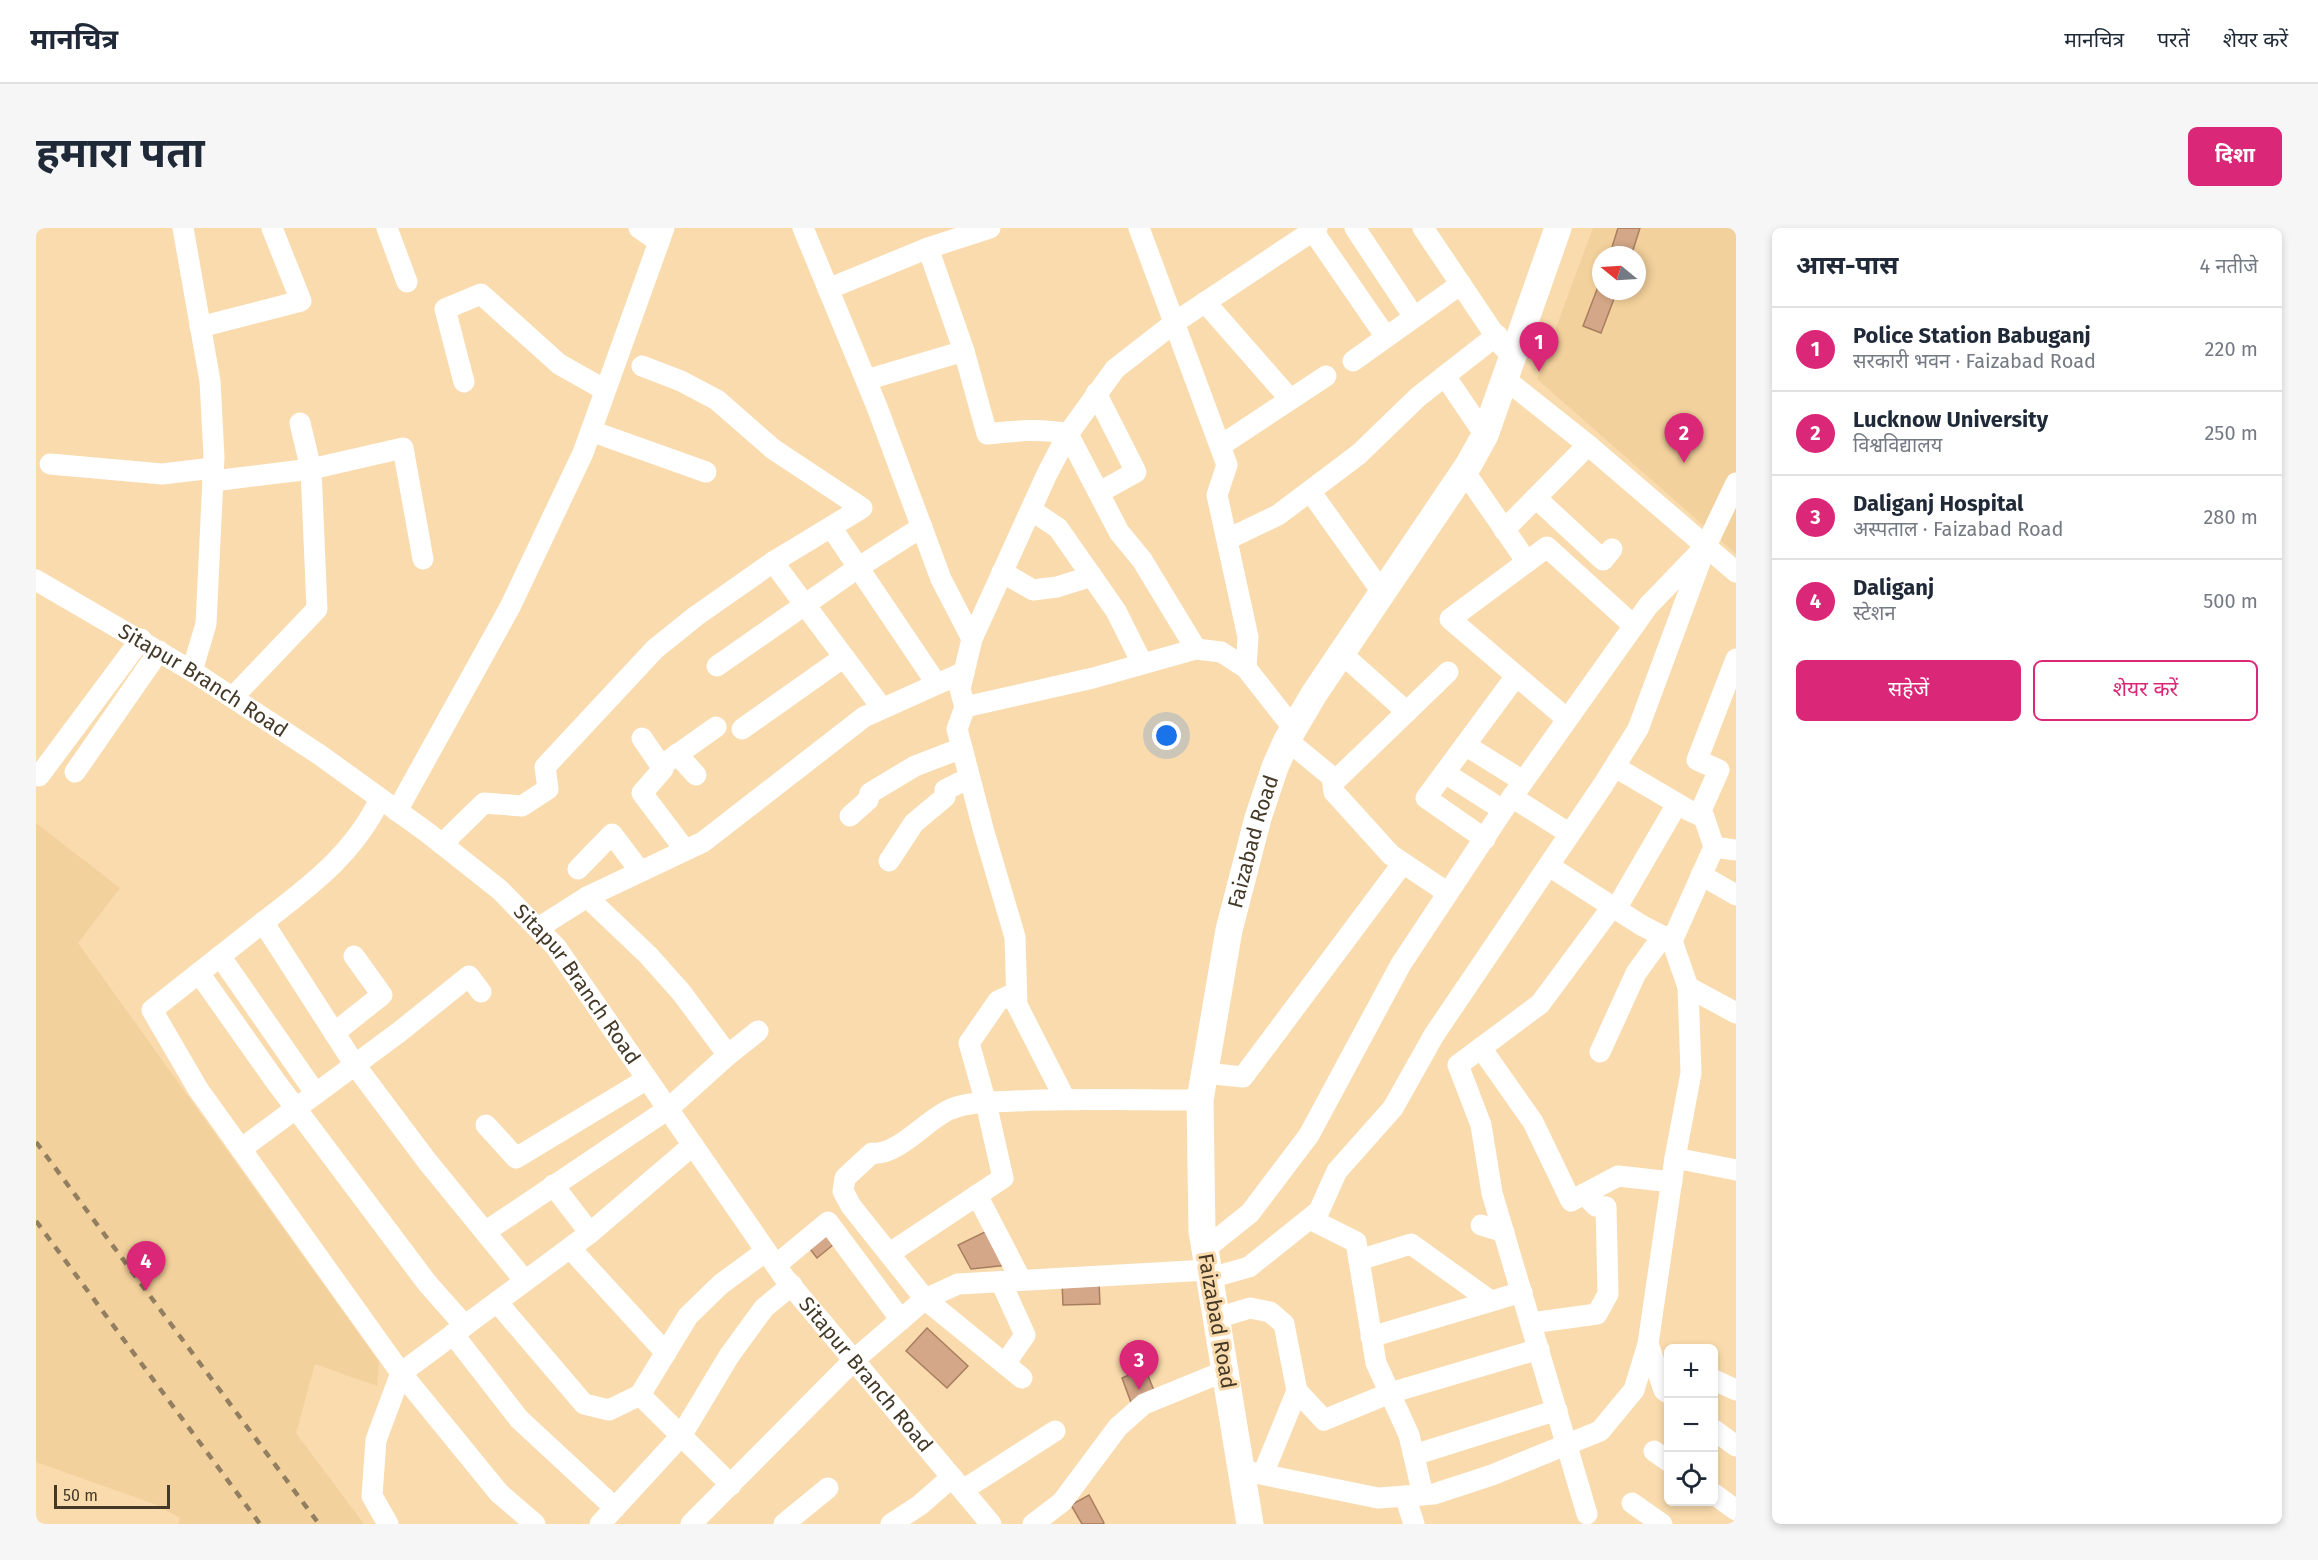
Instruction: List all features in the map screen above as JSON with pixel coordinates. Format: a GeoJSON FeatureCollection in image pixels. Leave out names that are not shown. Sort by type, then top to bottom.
{"type":"FeatureCollection","features":[{"type":"Feature","properties":{"kind":"main road","name":"Faizabad Road"},"geometry":{"type":"LineString","coordinates":[[1250,1524],[1252,1472],[1225,1371],[1202,1231],[1200,1100],[1229,930],[1258,818],[1275,766],[1291,735],[1341,653],[1464,471],[1485,435],[1558,228]]}},
{"type":"Feature","properties":{"kind":"street"},"geometry":{"type":"LineString","coordinates":[[183,228],[210,381],[213,475],[206,624],[192,671]]}},
{"type":"Feature","properties":{"kind":"street"},"geometry":{"type":"LineString","coordinates":[[200,327],[301,301],[272,228]]}},
{"type":"Feature","properties":{"kind":"street"},"geometry":{"type":"LineString","coordinates":[[387,228],[407,282]]}},
{"type":"Feature","properties":{"kind":"street"},"geometry":{"type":"LineString","coordinates":[[397,811],[510,608],[583,453],[662,235],[639,228]]}},
{"type":"Feature","properties":{"kind":"street"},"geometry":{"type":"LineString","coordinates":[[803,228],[866,380],[941,579],[972,639]]}},
{"type":"Feature","properties":{"kind":"street"},"geometry":{"type":"LineString","coordinates":[[828,289],[939,240],[990,228]]}},
{"type":"Feature","properties":{"kind":"street"},"geometry":{"type":"LineString","coordinates":[[1139,228],[1227,465],[1217,495],[1248,638],[1246,668]]}},
{"type":"Feature","properties":{"kind":"street"},"geometry":{"type":"LineString","coordinates":[[1355,228],[1414,317]]}},
{"type":"Feature","properties":{"kind":"street"},"geometry":{"type":"LineString","coordinates":[[1423,228],[1497,335],[1508,371],[1588,445],[1736,572]]}},
{"type":"Feature","properties":{"kind":"street"},"geometry":{"type":"LineString","coordinates":[[1065,1099],[1017,1005],[1015,937],[957,729],[965,708],[960,689],[972,639],[1030,510],[1068,434],[1115,369],[1174,323],[1315,230],[1386,337]]}},
{"type":"Feature","properties":{"kind":"street"},"geometry":{"type":"LineString","coordinates":[[939,240],[964,351],[987,434],[1031,429],[1068,434]]}},
{"type":"Feature","properties":{"kind":"street"},"geometry":{"type":"LineString","coordinates":[[1353,361],[1461,284]]}},
{"type":"Feature","properties":{"kind":"street"},"geometry":{"type":"LineString","coordinates":[[464,382],[445,309],[481,294],[559,364],[605,390]]}},
{"type":"Feature","properties":{"kind":"street"},"geometry":{"type":"LineString","coordinates":[[1205,302],[1290,399]]}},
{"type":"Feature","properties":{"kind":"street"},"geometry":{"type":"LineString","coordinates":[[1228,539],[1278,515],[1310,492],[1359,454],[1418,397],[1497,335]]}},
{"type":"Feature","properties":{"kind":"street"},"geometry":{"type":"LineString","coordinates":[[866,380],[964,351]]}},
{"type":"Feature","properties":{"kind":"street"},"geometry":{"type":"LineString","coordinates":[[442,844],[484,803],[522,806],[548,789],[545,767],[655,650],[696,616],[773,562],[862,508],[773,449],[717,400],[681,381],[642,366]]}},
{"type":"Feature","properties":{"kind":"street"},"geometry":{"type":"LineString","coordinates":[[1220,446],[1326,376]]}},
{"type":"Feature","properties":{"kind":"street"},"geometry":{"type":"LineString","coordinates":[[1445,376],[1485,435]]}},
{"type":"Feature","properties":{"kind":"street"},"geometry":{"type":"LineString","coordinates":[[1096,393],[1136,472],[1100,492]]}},
{"type":"Feature","properties":{"kind":"street"},"geometry":{"type":"LineString","coordinates":[[233,697],[316,609],[311,469],[300,423]]}},
{"type":"Feature","properties":{"kind":"street"},"geometry":{"type":"LineString","coordinates":[[591,430],[706,472]]}},
{"type":"Feature","properties":{"kind":"street"},"geometry":{"type":"LineString","coordinates":[[1068,434],[1119,532],[1142,560],[1196,649]]}},
{"type":"Feature","properties":{"kind":"street"},"geometry":{"type":"LineString","coordinates":[[1504,530],[1588,445]]}},
{"type":"Feature","properties":{"kind":"street"},"geometry":{"type":"LineString","coordinates":[[50,464],[162,474],[213,475],[311,469],[403,448],[423,559]]}},
{"type":"Feature","properties":{"kind":"street"},"geometry":{"type":"LineString","coordinates":[[1464,471],[1527,562]]}},
{"type":"Feature","properties":{"kind":"street"},"geometry":{"type":"LineString","coordinates":[[692,1524],[854,1360],[925,1299],[958,1284],[1208,1266],[1249,1267],[1319,1211],[1337,1171],[1393,1108],[1434,1035],[1615,767],[1638,729],[1706,546],[1736,483]]}},
{"type":"Feature","properties":{"kind":"street"},"geometry":{"type":"LineString","coordinates":[[1310,492],[1382,592]]}},
{"type":"Feature","properties":{"kind":"street"},"geometry":{"type":"LineString","coordinates":[[1536,498],[1608,554],[1585,582]]}},
{"type":"Feature","properties":{"kind":"street"},"geometry":{"type":"LineString","coordinates":[[1030,510],[1058,528],[1116,611],[1142,663]]}},
{"type":"Feature","properties":{"kind":"street"},"geometry":{"type":"LineString","coordinates":[[831,527],[936,683]]}},
{"type":"Feature","properties":{"kind":"street"},"geometry":{"type":"LineString","coordinates":[[717,666],[859,567],[922,527]]}},
{"type":"Feature","properties":{"kind":"street"},"geometry":{"type":"LineString","coordinates":[[1208,1266],[1309,1135],[1401,964],[1518,789],[1648,606],[1706,546]]}},
{"type":"Feature","properties":{"kind":"street"},"geometry":{"type":"LineString","coordinates":[[1567,719],[1450,619],[1547,547],[1634,626]]}},
{"type":"Feature","properties":{"kind":"street"},"geometry":{"type":"LineString","coordinates":[[773,562],[882,708]]}},
{"type":"Feature","properties":{"kind":"street"},"geometry":{"type":"LineString","coordinates":[[1002,572],[1033,590],[1057,587],[1092,576]]}},
{"type":"Feature","properties":{"kind":"street","name":"Sitapur Branch Road"},"geometry":{"type":"LineString","coordinates":[[36,580],[141,639],[320,755],[442,844],[500,890],[556,947],[771,1258],[991,1524]]}},
{"type":"Feature","properties":{"kind":"street"},"geometry":{"type":"LineString","coordinates":[[36,774],[39,776],[141,639]]}},
{"type":"Feature","properties":{"kind":"street"},"geometry":{"type":"LineString","coordinates":[[965,708],[1081,681],[1196,649],[1221,652],[1246,668],[1291,735],[1332,777],[1334,792],[1391,855],[1448,893]]}},
{"type":"Feature","properties":{"kind":"street"},"geometry":{"type":"LineString","coordinates":[[75,772],[159,651]]}},
{"type":"Feature","properties":{"kind":"street"},"geometry":{"type":"LineString","coordinates":[[1341,653],[1407,712]]}},
{"type":"Feature","properties":{"kind":"street"},"geometry":{"type":"LineString","coordinates":[[742,729],[844,657]]}},
{"type":"Feature","properties":{"kind":"street"},"geometry":{"type":"LineString","coordinates":[[1699,815],[1719,770],[1697,760],[1736,659]]}},
{"type":"Feature","properties":{"kind":"street"},"geometry":{"type":"LineString","coordinates":[[538,928],[587,897],[703,842],[864,717],[964,672]]}},
{"type":"Feature","properties":{"kind":"street"},"geometry":{"type":"LineString","coordinates":[[1333,783],[1448,672]]}},
{"type":"Feature","properties":{"kind":"street"},"geometry":{"type":"LineString","coordinates":[[1485,839],[1426,798],[1516,676]]}},
{"type":"Feature","properties":{"kind":"street"},"geometry":{"type":"LineString","coordinates":[[685,850],[642,793],[669,760],[716,727]]}},
{"type":"Feature","properties":{"kind":"street"},"geometry":{"type":"LineString","coordinates":[[642,738],[669,760],[696,775]]}},
{"type":"Feature","properties":{"kind":"street"},"geometry":{"type":"LineString","coordinates":[[1465,745],[1570,834]]}},
{"type":"Feature","properties":{"kind":"street"},"geometry":{"type":"LineString","coordinates":[[850,816],[868,800],[870,793],[906,771],[962,748]]}},
{"type":"Feature","properties":{"kind":"street"},"geometry":{"type":"LineString","coordinates":[[1600,1052],[1635,973],[1667,939],[1714,847],[1704,817],[1677,804],[1615,767]]}},
{"type":"Feature","properties":{"kind":"street"},"geometry":{"type":"LineString","coordinates":[[1445,773],[1492,802]]}},
{"type":"Feature","properties":{"kind":"street"},"geometry":{"type":"LineString","coordinates":[[889,861],[914,823],[945,797],[945,790],[969,778]]}},
{"type":"Feature","properties":{"kind":"street"},"geometry":{"type":"LineString","coordinates":[[380,799],[369,822],[354,844],[319,879],[152,1010],[198,1089],[401,1373],[499,1493],[535,1524]]}},
{"type":"Feature","properties":{"kind":"street"},"geometry":{"type":"LineString","coordinates":[[1587,1514],[1492,1193],[1481,1125],[1458,1065],[1540,1004],[1614,908],[1677,804]]}},
{"type":"Feature","properties":{"kind":"street"},"geometry":{"type":"LineString","coordinates":[[578,869],[612,834],[640,871]]}},
{"type":"Feature","properties":{"kind":"street"},"geometry":{"type":"LineString","coordinates":[[1714,847],[1736,850]]}},
{"type":"Feature","properties":{"kind":"street"},"geometry":{"type":"LineString","coordinates":[[1205,1073],[1243,1077],[1403,863]]}},
{"type":"Feature","properties":{"kind":"street"},"geometry":{"type":"LineString","coordinates":[[1297,1391],[1252,1472],[1378,1498],[1434,1494],[1492,1474],[1600,1431],[1634,1390],[1648,1344],[1675,1158],[1691,1073],[1688,987],[1667,939],[1549,866]]}},
{"type":"Feature","properties":{"kind":"street"},"geometry":{"type":"LineString","coordinates":[[1701,875],[1736,895]]}},
{"type":"Feature","properties":{"kind":"street"},"geometry":{"type":"LineString","coordinates":[[587,897],[648,955],[681,992],[728,1055]]}},
{"type":"Feature","properties":{"kind":"street"},"geometry":{"type":"LineString","coordinates":[[263,922],[355,1065],[427,1161],[525,1281]]}},
{"type":"Feature","properties":{"kind":"street"},"geometry":{"type":"LineString","coordinates":[[220,956],[316,1094]]}},
{"type":"Feature","properties":{"kind":"street"},"geometry":{"type":"LineString","coordinates":[[334,1033],[381,995],[354,956]]}},
{"type":"Feature","properties":{"kind":"street"},"geometry":{"type":"LineString","coordinates":[[199,973],[427,1283],[519,1419],[615,1508]]}},
{"type":"Feature","properties":{"kind":"street"},"geometry":{"type":"LineString","coordinates":[[241,1149],[398,1033],[469,976],[481,992]]}},
{"type":"Feature","properties":{"kind":"street"},"geometry":{"type":"LineString","coordinates":[[1688,987],[1736,1013]]}},
{"type":"Feature","properties":{"kind":"street"},"geometry":{"type":"LineString","coordinates":[[890,1253],[1003,1178],[987,1102],[969,1042],[998,1001],[1015,993]]}},
{"type":"Feature","properties":{"kind":"street"},"geometry":{"type":"LineString","coordinates":[[485,1232],[668,1109],[758,1031]]}},
{"type":"Feature","properties":{"kind":"street"},"geometry":{"type":"LineString","coordinates":[[1481,1048],[1533,1122],[1571,1201],[1617,1176],[1672,1182]]}},
{"type":"Feature","properties":{"kind":"street"},"geometry":{"type":"LineString","coordinates":[[486,1125],[516,1158],[647,1079]]}},
{"type":"Feature","properties":{"kind":"street"},"geometry":{"type":"LineString","coordinates":[[1022,1378],[925,1299],[851,1206],[843,1191],[845,1178],[872,1153],[878,1154],[899,1144],[951,1108],[987,1102],[1065,1099],[1200,1100]]}},
{"type":"Feature","properties":{"kind":"street"},"geometry":{"type":"LineString","coordinates":[[384,1517],[372,1496],[376,1440],[401,1373],[590,1233],[693,1145]]}},
{"type":"Feature","properties":{"kind":"street"},"geometry":{"type":"LineString","coordinates":[[1675,1158],[1736,1170]]}},
{"type":"Feature","properties":{"kind":"street"},"geometry":{"type":"LineString","coordinates":[[553,1185],[590,1233]]}},
{"type":"Feature","properties":{"kind":"street"},"geometry":{"type":"LineString","coordinates":[[1531,1323],[1597,1314],[1608,1294],[1606,1207],[1596,1206],[1584,1194]]}},
{"type":"Feature","properties":{"kind":"street"},"geometry":{"type":"LineString","coordinates":[[977,1195],[1011,1281],[1025,1335],[1005,1364]]}},
{"type":"Feature","properties":{"kind":"street"},"geometry":{"type":"LineString","coordinates":[[1310,1219],[1356,1242],[1376,1363],[1409,1435],[1414,1455],[1413,1524]]}},
{"type":"Feature","properties":{"kind":"street"},"geometry":{"type":"LineString","coordinates":[[497,1302],[584,1404],[609,1410],[640,1395],[688,1316],[721,1284],[771,1258],[828,1222],[901,1320]]}},
{"type":"Feature","properties":{"kind":"street"},"geometry":{"type":"LineString","coordinates":[[1481,1225],[1504,1232]]}},
{"type":"Feature","properties":{"kind":"street"},"geometry":{"type":"LineString","coordinates":[[1359,1260],[1410,1244],[1485,1297],[1488,1302]]}},
{"type":"Feature","properties":{"kind":"street"},"geometry":{"type":"LineString","coordinates":[[570,1248],[666,1353]]}},
{"type":"Feature","properties":{"kind":"street"},"geometry":{"type":"LineString","coordinates":[[600,1524],[681,1436],[729,1356],[757,1317],[764,1308],[792,1285]]}},
{"type":"Feature","properties":{"kind":"street"},"geometry":{"type":"LineString","coordinates":[[1371,1337],[1521,1292]]}},
{"type":"Feature","properties":{"kind":"street"},"geometry":{"type":"LineString","coordinates":[[1217,1318],[1250,1308],[1270,1312],[1284,1324],[1297,1391],[1324,1420],[1390,1394],[1539,1349]]}},
{"type":"Feature","properties":{"kind":"street"},"geometry":{"type":"LineString","coordinates":[[1648,1344],[1664,1383]]}},
{"type":"Feature","properties":{"kind":"street"},"geometry":{"type":"LineString","coordinates":[[1033,1524],[1062,1502],[1118,1427],[1144,1404],[1225,1371]]}},
{"type":"Feature","properties":{"kind":"street"},"geometry":{"type":"LineString","coordinates":[[1718,1382],[1736,1390]]}},
{"type":"Feature","properties":{"kind":"street"},"geometry":{"type":"LineString","coordinates":[[1634,1390],[1649,1397],[1664,1391]]}},
{"type":"Feature","properties":{"kind":"street"},"geometry":{"type":"LineString","coordinates":[[640,1395],[731,1485]]}},
{"type":"Feature","properties":{"kind":"street"},"geometry":{"type":"LineString","coordinates":[[1414,1455],[1557,1410]]}},
{"type":"Feature","properties":{"kind":"street"},"geometry":{"type":"LineString","coordinates":[[891,1524],[924,1515],[957,1484],[1055,1431]]}},
{"type":"Feature","properties":{"kind":"street"},"geometry":{"type":"LineString","coordinates":[[1718,1433],[1735,1445]]}},
{"type":"Feature","properties":{"kind":"street"},"geometry":{"type":"LineString","coordinates":[[784,1524],[828,1488]]}},
{"type":"Feature","properties":{"kind":"street"},"geometry":{"type":"LineString","coordinates":[[1718,1499],[1732,1512]]}},
{"type":"Feature","properties":{"kind":"street"},"geometry":{"type":"LineString","coordinates":[[1632,1503],[1662,1524]]}},
{"type":"Feature","properties":{"kind":"shaded area"},"geometry":{"type":"Polygon","coordinates":[[[1593,228],[1736,228],[1736,554],[1537,379],[1593,228]]]}},
{"type":"Feature","properties":{"kind":"shaded area"},"geometry":{"type":"Polygon","coordinates":[[[36,823],[120,888],[78,943],[379,1362],[377,1386],[315,1364],[296,1433],[364,1524],[178,1524],[180,1518],[157,1505],[36,1462],[36,823]]]}},
{"type":"Feature","properties":{"kind":"building"},"geometry":{"type":"Polygon","coordinates":[[[1618,228],[1640,228],[1634,246],[1612,246],[1618,228]]]}},
{"type":"Feature","properties":{"kind":"building"},"geometry":{"type":"Polygon","coordinates":[[[1593,300],[1614,300],[1601,333],[1583,326],[1593,300]]]}},
{"type":"Feature","properties":{"kind":"building"},"geometry":{"type":"Polygon","coordinates":[[[828,1227],[839,1240],[817,1258],[806,1244],[828,1227]]]}},
{"type":"Feature","properties":{"kind":"building"},"geometry":{"type":"Polygon","coordinates":[[[991,1229],[1008,1265],[971,1269],[958,1245],[991,1229]]]}},
{"type":"Feature","properties":{"kind":"building"},"geometry":{"type":"Polygon","coordinates":[[[1099,1282],[1100,1304],[1063,1305],[1062,1283],[1099,1282]]]}},
{"type":"Feature","properties":{"kind":"building"},"geometry":{"type":"Polygon","coordinates":[[[927,1328],[968,1366],[947,1388],[906,1351],[927,1328]]]}},
{"type":"Feature","properties":{"kind":"building"},"geometry":{"type":"Polygon","coordinates":[[[1145,1368],[1157,1398],[1133,1408],[1122,1378],[1145,1368]]]}},
{"type":"Feature","properties":{"kind":"building"},"geometry":{"type":"Polygon","coordinates":[[[1089,1495],[1104,1523],[1102,1524],[1082,1524],[1071,1505],[1089,1495]]]}},
{"type":"Feature","properties":{"kind":"railway"},"geometry":{"type":"LineString","coordinates":[[36,1142],[319,1524]]}},
{"type":"Feature","properties":{"kind":"railway"},"geometry":{"type":"LineString","coordinates":[[36,1221],[260,1524]]}},
{"type":"Feature","properties":{"kind":"place","name":"Police Station Babuganj"},"geometry":{"type":"Point","coordinates":[1539,372]}},
{"type":"Feature","properties":{"kind":"place","name":"Lucknow University"},"geometry":{"type":"Point","coordinates":[1684,463]}},
{"type":"Feature","properties":{"kind":"place","name":"Daliganj"},"geometry":{"type":"Point","coordinates":[146,1291]}},
{"type":"Feature","properties":{"kind":"place","name":"Daliganj Hospital"},"geometry":{"type":"Point","coordinates":[1139,1390]}}]}
